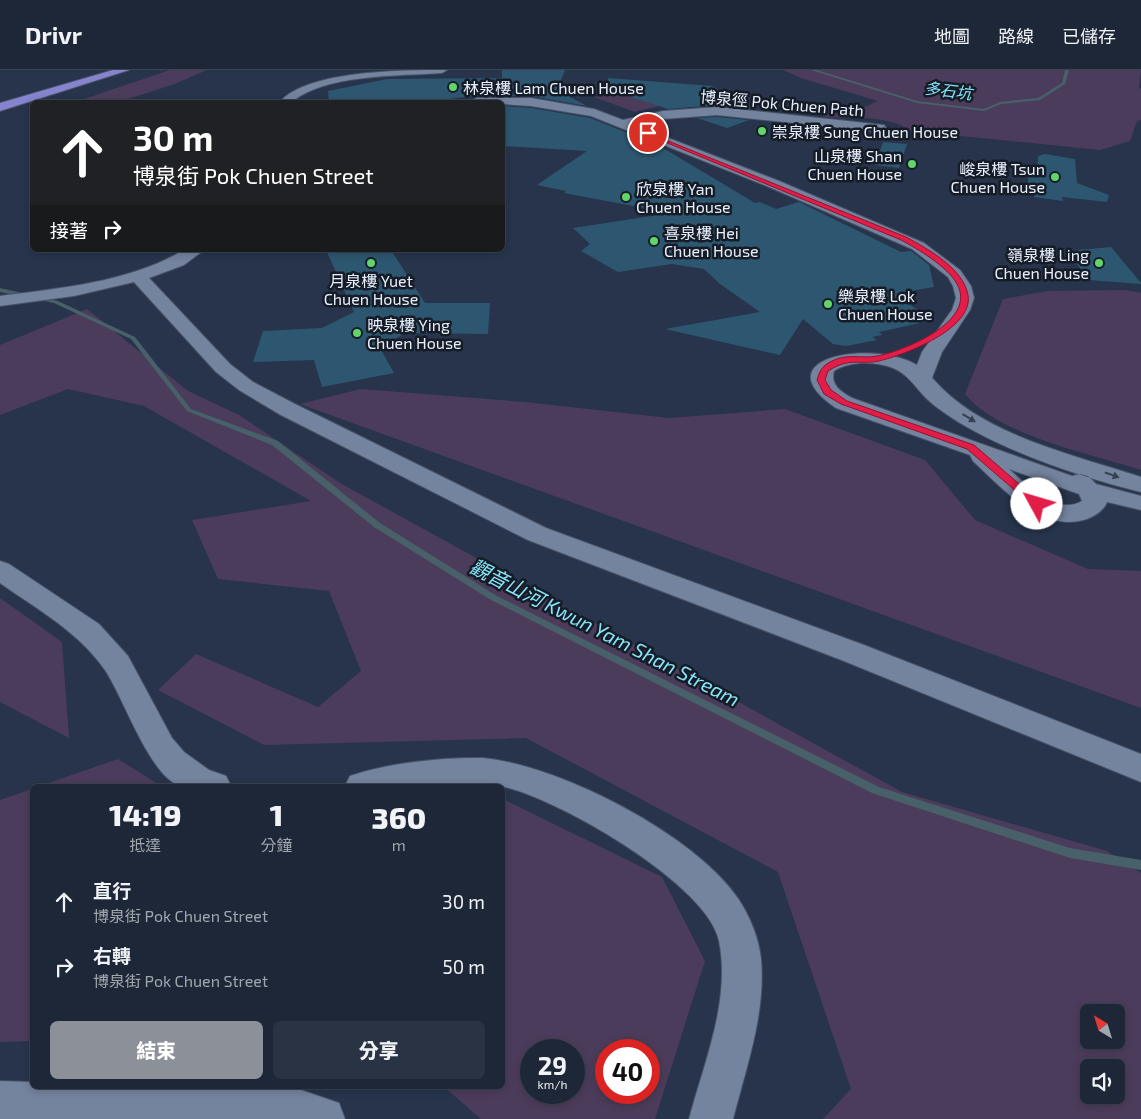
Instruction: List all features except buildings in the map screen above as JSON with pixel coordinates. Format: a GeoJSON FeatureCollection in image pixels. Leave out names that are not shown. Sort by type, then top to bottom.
{"type":"FeatureCollection","features":[{"type":"Feature","properties":{"kind":"highway"},"geometry":{"type":"LineString","coordinates":[[20,92],[84,70]]}},
{"type":"Feature","properties":{"kind":"highway"},"geometry":{"type":"LineString","coordinates":[[0,98],[100,70]]}},
{"type":"Feature","properties":{"kind":"highway"},"geometry":{"type":"LineString","coordinates":[[0,107],[124,70]]}},
{"type":"Feature","properties":{"kind":"street"},"geometry":{"type":"LineString","coordinates":[[288,100],[297,92],[339,80],[442,70]]}},
{"type":"Feature","properties":{"kind":"street"},"geometry":{"type":"LineString","coordinates":[[505,102],[558,105],[594,113],[858,218],[918,246],[943,264],[962,286],[965,298],[961,310],[932,352],[921,395],[890,412],[865,410]]}},
{"type":"Feature","properties":{"kind":"street","name":"博泉徑 Pok Chuen Path"},"geometry":{"type":"LineString","coordinates":[[623,124],[663,115],[717,111],[880,128]]}},
{"type":"Feature","properties":{"kind":"street"},"geometry":{"type":"LineString","coordinates":[[0,301],[103,284],[175,262],[192,252]]}},
{"type":"Feature","properties":{"kind":"street"},"geometry":{"type":"LineString","coordinates":[[137,275],[223,368],[246,386],[286,409],[537,534],[854,653],[1141,768]]}},
{"type":"Feature","properties":{"kind":"street"},"geometry":{"type":"LineString","coordinates":[[877,359],[913,346],[949,328]]}},
{"type":"Feature","properties":{"kind":"street"},"geometry":{"type":"LineString","coordinates":[[1141,485],[1050,454],[992,431],[921,395],[903,366],[877,359],[855,358],[836,362],[824,370],[821,375],[821,380],[828,392],[844,402],[1090,490],[1141,503]]}},
{"type":"Feature","properties":{"kind":"street"},"geometry":{"type":"LineString","coordinates":[[970,447],[1027,497],[1050,510],[1064,513],[1088,510],[1094,504],[1095,497],[1090,490],[1050,454]]}},
{"type":"Feature","properties":{"kind":"street"},"geometry":{"type":"LineString","coordinates":[[0,570],[89,631],[117,664],[161,747],[172,761],[198,781],[208,784]]}},
{"type":"Feature","properties":{"kind":"street"},"geometry":{"type":"LineString","coordinates":[[376,784],[461,772],[499,772],[530,779],[583,803],[643,838],[668,854],[704,885],[731,920],[738,936],[742,954],[738,1003],[711,1119]]}},
{"type":"Feature","properties":{"kind":"street"},"geometry":{"type":"LineString","coordinates":[[0,1103],[270,1108],[301,1112],[323,1119]]}},
{"type":"Feature","properties":{"kind":"shaded area"},"geometry":{"type":"Polygon","coordinates":[[[170,70],[207,70],[172,85],[124,100],[81,100],[170,70]]]}},
{"type":"Feature","properties":{"kind":"shaded area"},"geometry":{"type":"Polygon","coordinates":[[[783,70],[1141,70],[1139,88],[1141,89],[1141,120],[1137,121],[1130,141],[1100,150],[911,131],[901,125],[879,119],[823,117],[823,114],[853,112],[878,101],[801,78],[783,70]]]}},
{"type":"Feature","properties":{"kind":"shaded area"},"geometry":{"type":"Polygon","coordinates":[[[621,91],[663,105],[635,112],[594,97],[621,91]]]}},
{"type":"Feature","properties":{"kind":"shaded area"},"geometry":{"type":"Polygon","coordinates":[[[1125,290],[1141,293],[1141,470],[1072,450],[1022,432],[999,421],[980,408],[965,394],[1003,299],[1047,291],[1125,290]]]}},
{"type":"Feature","properties":{"kind":"shaded area"},"geometry":{"type":"Polygon","coordinates":[[[87,309],[188,391],[239,415],[340,483],[902,792],[1107,851],[1141,873],[1141,1119],[823,1119],[851,1089],[778,872],[526,738],[264,745],[158,690],[196,654],[318,707],[361,671],[329,591],[218,579],[192,520],[311,501],[144,406],[68,389],[0,415],[0,345],[87,309]]]}},
{"type":"Feature","properties":{"kind":"shaded area"},"geometry":{"type":"Polygon","coordinates":[[[361,389],[525,402],[669,418],[785,409],[925,460],[975,520],[1088,569],[1141,571],[1141,708],[300,404],[361,389]]]}},
{"type":"Feature","properties":{"kind":"shaded area"},"geometry":{"type":"Polygon","coordinates":[[[0,598],[62,642],[69,738],[0,702],[0,598]]]}},
{"type":"Feature","properties":{"kind":"shaded area"},"geometry":{"type":"Polygon","coordinates":[[[118,759],[158,784],[46,784],[118,759]]]}},
{"type":"Feature","properties":{"kind":"shaded area"},"geometry":{"type":"Polygon","coordinates":[[[30,790],[30,1041],[0,1042],[0,800],[30,790]]]}},
{"type":"Feature","properties":{"kind":"shaded area"},"geometry":{"type":"Polygon","coordinates":[[[505,800],[662,877],[705,961],[660,1103],[660,1039],[595,1039],[595,1104],[660,1104],[655,1119],[481,1119],[446,1089],[505,1089],[505,800]]]}},
{"type":"Feature","properties":{"kind":"waterway","name":"多石坑"},"geometry":{"type":"LineString","coordinates":[[813,70],[917,102],[984,110],[1000,103],[1039,99],[1064,83],[1067,70]]}},
{"type":"Feature","properties":{"kind":"waterway","name":"觀音山河 Kwun Yam Shan Stream"},"geometry":{"type":"LineString","coordinates":[[0,290],[56,302],[133,338],[189,410],[275,443],[377,525],[494,598],[876,790],[1070,853],[1141,865]]}},
{"type":"Feature","properties":{"kind":"place","name":"林泉樓 Lam Chuen House"},"geometry":{"type":"Point","coordinates":[453,87]}},
{"type":"Feature","properties":{"kind":"place","name":"崇泉樓 Sung Chuen House"},"geometry":{"type":"Point","coordinates":[762,131]}},
{"type":"Feature","properties":{"kind":"place","name":"山泉樓 Shan Chuen House"},"geometry":{"type":"Point","coordinates":[912,164]}},
{"type":"Feature","properties":{"kind":"place","name":"峻泉樓 Tsun Chuen House"},"geometry":{"type":"Point","coordinates":[1055,177]}},
{"type":"Feature","properties":{"kind":"place","name":"欣泉樓 Yan Chuen House"},"geometry":{"type":"Point","coordinates":[626,197]}},
{"type":"Feature","properties":{"kind":"place","name":"喜泉樓 Hei Chuen House"},"geometry":{"type":"Point","coordinates":[654,241]}},
{"type":"Feature","properties":{"kind":"place","name":"月泉樓 Yuet Chuen House"},"geometry":{"type":"Point","coordinates":[371,263]}},
{"type":"Feature","properties":{"kind":"place","name":"嶺泉樓 Ling Chuen House"},"geometry":{"type":"Point","coordinates":[1099,263]}},
{"type":"Feature","properties":{"kind":"place","name":"樂泉樓 Lok Chuen House"},"geometry":{"type":"Point","coordinates":[828,304]}},
{"type":"Feature","properties":{"kind":"place","name":"映泉樓 Ying Chuen House"},"geometry":{"type":"Point","coordinates":[357,333]}},
{"type":"Feature","properties":{"kind":"route"},"geometry":{"type":"LineString","coordinates":[[648,133],[858,218],[918,246],[954,274],[962,286],[965,298],[961,310],[949,328],[916,345],[877,359],[845,359],[829,365],[821,375],[823,386],[835,398],[844,402],[970,447],[1037,504]]}}]}
